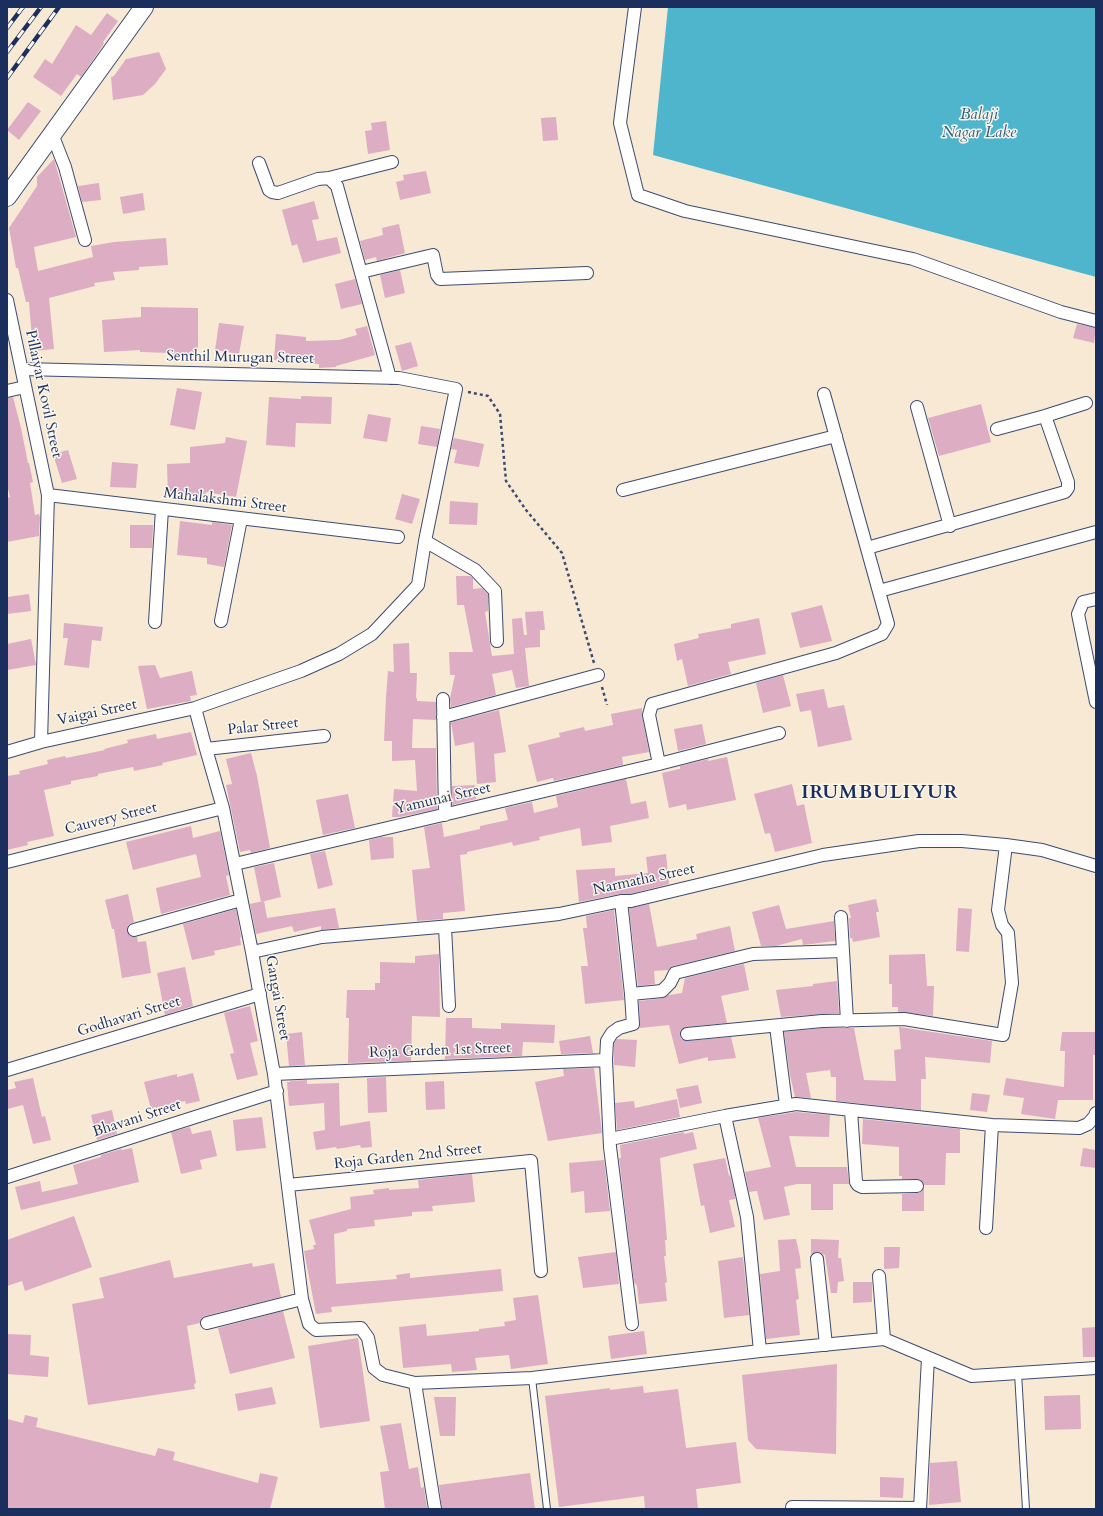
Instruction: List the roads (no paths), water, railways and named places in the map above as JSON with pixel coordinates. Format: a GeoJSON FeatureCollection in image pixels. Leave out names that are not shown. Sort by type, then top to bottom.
{"type":"FeatureCollection","features":[{"type":"Feature","properties":{"kind":"street"},"geometry":{"type":"LineString","coordinates":[[7,197],[144,7]]}},
{"type":"Feature","properties":{"kind":"street"},"geometry":{"type":"LineString","coordinates":[[635,7],[620,123],[638,195],[685,211],[913,259],[1061,312],[1096,321]]}},
{"type":"Feature","properties":{"kind":"street"},"geometry":{"type":"LineString","coordinates":[[52,134],[65,167],[85,240]]}},
{"type":"Feature","properties":{"kind":"street"},"geometry":{"type":"LineString","coordinates":[[259,163],[269,190],[278,193],[318,179],[329,178],[392,162]]}},
{"type":"Feature","properties":{"kind":"street"},"geometry":{"type":"LineString","coordinates":[[329,178],[337,186],[362,272],[390,378]]}},
{"type":"Feature","properties":{"kind":"street"},"geometry":{"type":"LineString","coordinates":[[362,272],[433,255],[437,275],[440,279],[587,273]]}},
{"type":"Feature","properties":{"kind":"street","name":"Pillaiyar Kovil Street"},"geometry":{"type":"LineString","coordinates":[[7,300],[48,495],[41,742]]}},
{"type":"Feature","properties":{"kind":"street","name":"Senthil Murugan Street"},"geometry":{"type":"LineString","coordinates":[[22,370],[399,378],[456,390]]}},
{"type":"Feature","properties":{"kind":"street"},"geometry":{"type":"LineString","coordinates":[[7,391],[26,387]]}},
{"type":"Feature","properties":{"kind":"street","name":"Vaigai Street"},"geometry":{"type":"LineString","coordinates":[[7,752],[41,742],[195,708],[301,671],[339,654],[372,634],[418,585],[425,541],[456,390]]}},
{"type":"Feature","properties":{"kind":"street"},"geometry":{"type":"LineString","coordinates":[[659,764],[649,715],[652,704],[836,653],[882,634],[888,624],[824,394]]}},
{"type":"Feature","properties":{"kind":"street"},"geometry":{"type":"LineString","coordinates":[[998,429],[1045,416],[1086,402]]}},
{"type":"Feature","properties":{"kind":"street"},"geometry":{"type":"LineString","coordinates":[[916,407],[950,526]]}},
{"type":"Feature","properties":{"kind":"street"},"geometry":{"type":"LineString","coordinates":[[867,548],[950,526],[1064,492],[1068,488],[1068,482],[1045,416]]}},
{"type":"Feature","properties":{"kind":"street"},"geometry":{"type":"LineString","coordinates":[[623,490],[836,436]]}},
{"type":"Feature","properties":{"kind":"street","name":"Mahalakshmi Street"},"geometry":{"type":"LineString","coordinates":[[48,495],[398,537]]}},
{"type":"Feature","properties":{"kind":"street"},"geometry":{"type":"LineString","coordinates":[[155,622],[162,509]]}},
{"type":"Feature","properties":{"kind":"street"},"geometry":{"type":"LineString","coordinates":[[220,621],[241,519]]}},
{"type":"Feature","properties":{"kind":"street"},"geometry":{"type":"LineString","coordinates":[[879,591],[1096,532]]}},
{"type":"Feature","properties":{"kind":"street"},"geometry":{"type":"LineString","coordinates":[[425,541],[475,570],[495,591],[497,641]]}},
{"type":"Feature","properties":{"kind":"street"},"geometry":{"type":"LineString","coordinates":[[1096,599],[1083,602],[1078,614],[1096,702]]}},
{"type":"Feature","properties":{"kind":"street"},"geometry":{"type":"LineString","coordinates":[[443,718],[598,675]]}},
{"type":"Feature","properties":{"kind":"street"},"geometry":{"type":"LineString","coordinates":[[443,699],[445,815]]}},
{"type":"Feature","properties":{"kind":"street","name":"Gangai Street"},"geometry":{"type":"LineString","coordinates":[[195,708],[223,808],[260,994],[277,1091],[302,1299],[309,1324],[316,1330],[361,1328],[368,1338],[374,1368],[383,1375],[415,1382]]}},
{"type":"Feature","properties":{"kind":"street","name":"Yamunai Street"},"geometry":{"type":"LineString","coordinates":[[235,864],[659,764],[778,733]]}},
{"type":"Feature","properties":{"kind":"street","name":"Palar Street"},"geometry":{"type":"LineString","coordinates":[[206,749],[324,736]]}},
{"type":"Feature","properties":{"kind":"street","name":"Cauvery Street"},"geometry":{"type":"LineString","coordinates":[[7,862],[223,808]]}},
{"type":"Feature","properties":{"kind":"street","name":"Narmatha Street"},"geometry":{"type":"LineString","coordinates":[[252,952],[322,937],[445,927],[559,914],[621,901],[631,901],[823,854],[919,841],[962,841],[1042,850],[1096,866]]}},
{"type":"Feature","properties":{"kind":"street"},"geometry":{"type":"LineString","coordinates":[[687,1034],[847,1021],[904,1019],[1003,1035],[1012,984],[1008,933],[1002,925],[998,910],[1006,845]]}},
{"type":"Feature","properties":{"kind":"street"},"geometry":{"type":"LineString","coordinates":[[134,930],[241,900]]}},
{"type":"Feature","properties":{"kind":"street"},"geometry":{"type":"LineString","coordinates":[[621,901],[633,1024],[619,1028],[612,1033],[607,1041],[606,1060],[610,1139],[632,1324]]}},
{"type":"Feature","properties":{"kind":"street"},"geometry":{"type":"LineString","coordinates":[[841,917],[847,1021]]}},
{"type":"Feature","properties":{"kind":"street"},"geometry":{"type":"LineString","coordinates":[[445,927],[449,1006]]}},
{"type":"Feature","properties":{"kind":"street"},"geometry":{"type":"LineString","coordinates":[[631,994],[662,991],[670,983],[675,974],[753,954],[843,951]]}},
{"type":"Feature","properties":{"kind":"street","name":"Godhavari Street"},"geometry":{"type":"LineString","coordinates":[[7,1070],[260,994]]}},
{"type":"Feature","properties":{"kind":"street"},"geometry":{"type":"LineString","coordinates":[[776,1026],[786,1105]]}},
{"type":"Feature","properties":{"kind":"street","name":"Roja Garden 1st Street"},"geometry":{"type":"LineString","coordinates":[[274,1074],[606,1060]]}},
{"type":"Feature","properties":{"kind":"street","name":"Bhavani Street"},"geometry":{"type":"LineString","coordinates":[[7,1177],[277,1091]]}},
{"type":"Feature","properties":{"kind":"street"},"geometry":{"type":"LineString","coordinates":[[610,1139],[725,1116],[796,1104],[992,1125],[1079,1128],[1088,1124],[1096,1116],[1096,1113]]}},
{"type":"Feature","properties":{"kind":"street"},"geometry":{"type":"LineString","coordinates":[[851,1110],[856,1182],[858,1185],[862,1187],[917,1186]]}},
{"type":"Feature","properties":{"kind":"street"},"geometry":{"type":"LineString","coordinates":[[725,1116],[747,1218],[760,1351]]}},
{"type":"Feature","properties":{"kind":"street"},"geometry":{"type":"LineString","coordinates":[[986,1228],[992,1125]]}},
{"type":"Feature","properties":{"kind":"street","name":"Roja Garden 2nd Street"},"geometry":{"type":"LineString","coordinates":[[288,1185],[532,1161],[541,1271]]}},
{"type":"Feature","properties":{"kind":"street"},"geometry":{"type":"LineString","coordinates":[[818,1259],[826,1345]]}},
{"type":"Feature","properties":{"kind":"street"},"geometry":{"type":"LineString","coordinates":[[879,1276],[884,1339]]}},
{"type":"Feature","properties":{"kind":"street"},"geometry":{"type":"LineString","coordinates":[[207,1323],[302,1299]]}},
{"type":"Feature","properties":{"kind":"street"},"geometry":{"type":"LineString","coordinates":[[435,1509],[415,1382],[532,1378],[760,1351],[884,1339],[972,1376],[1096,1368]]}},
{"type":"Feature","properties":{"kind":"street"},"geometry":{"type":"LineString","coordinates":[[792,1508],[920,1509],[928,1358]]}},
{"type":"Feature","properties":{"kind":"lane"},"geometry":{"type":"LineString","coordinates":[[1018,1373],[1026,1509]]}},
{"type":"Feature","properties":{"kind":"lane"},"geometry":{"type":"LineString","coordinates":[[532,1378],[547,1509]]}},
{"type":"Feature","properties":{"kind":"water","name":"Balaji Nagar Lake"},"geometry":{"type":"Polygon","coordinates":[[[668,7],[1096,7],[1096,277],[653,155],[668,7]]]}},
{"type":"Feature","properties":{"kind":"railway"},"geometry":{"type":"LineString","coordinates":[[7,28],[23,7]]}},
{"type":"Feature","properties":{"kind":"railway"},"geometry":{"type":"LineString","coordinates":[[7,52],[41,7]]}},
{"type":"Feature","properties":{"kind":"railway"},"geometry":{"type":"LineString","coordinates":[[7,78],[59,7]]}},
{"type":"Feature","properties":{"kind":"district","name":"IRUMBULIYUR"},"geometry":{"type":"Point","coordinates":[880,794]}}]}
